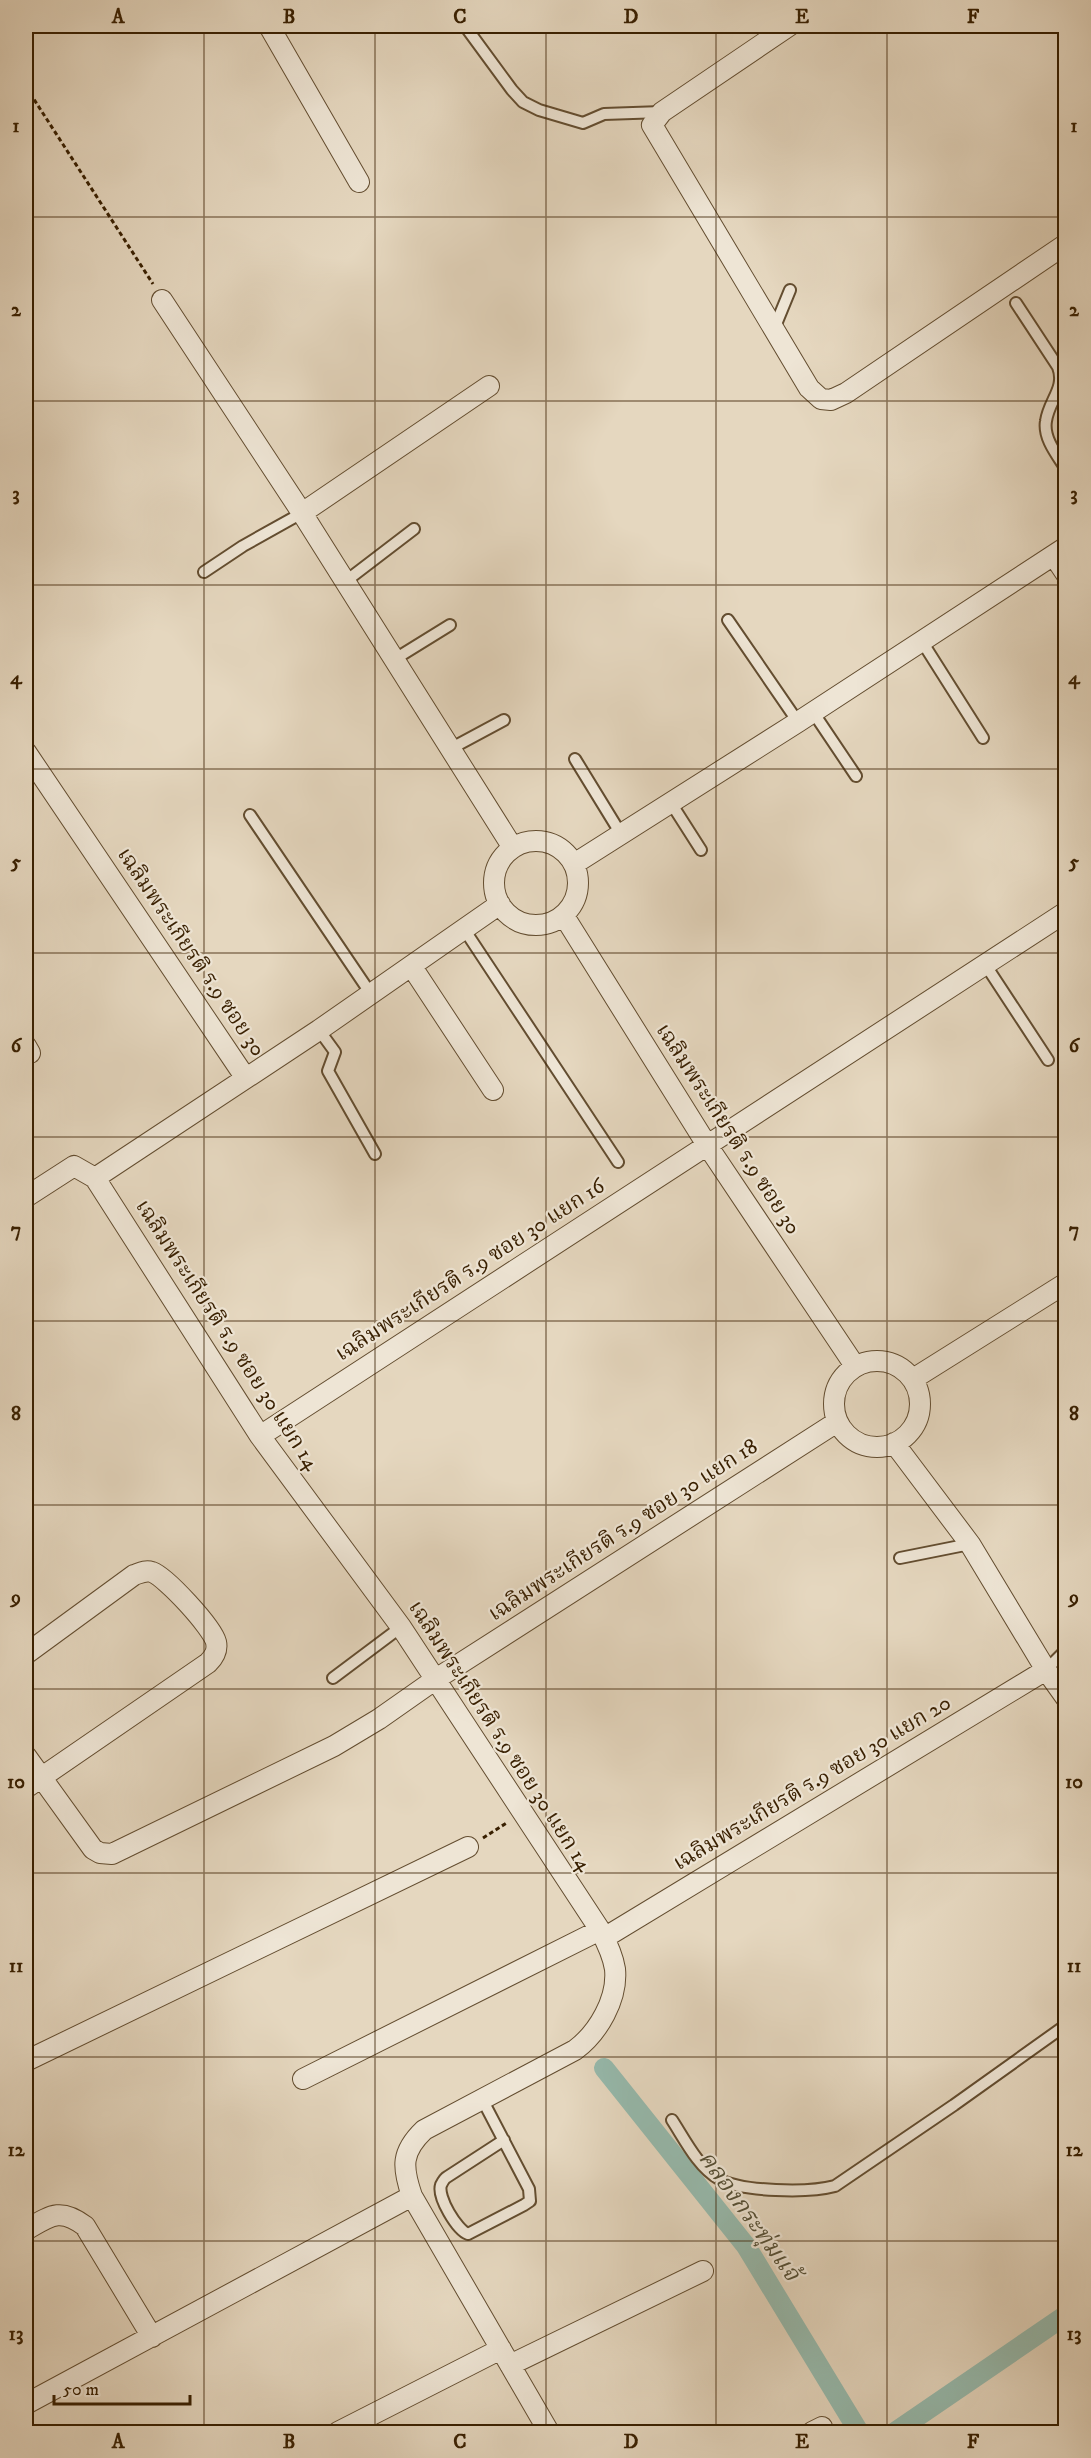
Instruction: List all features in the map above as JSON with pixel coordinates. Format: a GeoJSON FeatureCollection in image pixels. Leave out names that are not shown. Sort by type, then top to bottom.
{"type":"FeatureCollection","features":[{"type":"Feature","properties":{"kind":"street"},"geometry":{"type":"LineString","coordinates":[[269,26],[359,182]]}},
{"type":"Feature","properties":{"kind":"street"},"geometry":{"type":"LineString","coordinates":[[789,26],[662,112],[652,125],[809,388],[821,399],[831,400],[846,393],[1065,244]]}},
{"type":"Feature","properties":{"kind":"street"},"geometry":{"type":"LineString","coordinates":[[162,300],[346,581],[513,848]]}},
{"type":"Feature","properties":{"kind":"street"},"geometry":{"type":"LineString","coordinates":[[302,513],[489,386]]}},
{"type":"Feature","properties":{"kind":"street"},"geometry":{"type":"LineString","coordinates":[[574,864],[1060,552],[1065,574]]}},
{"type":"Feature","properties":{"kind":"street","name":"เฉลิมพระเกียรติ ร.9 ซอย 30"},"geometry":{"type":"LineString","coordinates":[[26,752],[245,1077],[319,1030],[500,904]]}},
{"type":"Feature","properties":{"kind":"street"},"geometry":{"type":"LineString","coordinates":[[526,842],[547,843],[565,853],[574,864],[578,873],[578,892],[575,901],[564,916],[553,922],[529,925],[517,921],[500,904],[494,884],[495,873],[499,864],[513,848],[526,842]]}},
{"type":"Feature","properties":{"kind":"street","name":"เฉลิมพระเกียรติ ร.9 ซอย 30 แยก 16"},"geometry":{"type":"LineString","coordinates":[[260,1436],[1065,912]]}},
{"type":"Feature","properties":{"kind":"street","name":"เฉลิมพระเกียรติ ร.9 ซอย 30"},"geometry":{"type":"LineString","coordinates":[[564,916],[707,1145],[855,1366]]}},
{"type":"Feature","properties":{"kind":"street"},"geometry":{"type":"LineString","coordinates":[[411,967],[493,1090]]}},
{"type":"Feature","properties":{"kind":"street"},"geometry":{"type":"LineString","coordinates":[[26,1197],[74,1166],[95,1178],[245,1077]]}},
{"type":"Feature","properties":{"kind":"street","name":"เฉลิมพระเกียรติ ร.9 ซอย 30 แยก 14"},"geometry":{"type":"LineString","coordinates":[[95,1178],[260,1436],[401,1627],[436,1679],[602,1934],[613,1958],[615,1973],[611,1996],[602,2020],[590,2039],[575,2050],[424,2130],[412,2141],[404,2167],[412,2196],[549,2433]]}},
{"type":"Feature","properties":{"kind":"street"},"geometry":{"type":"LineString","coordinates":[[913,1379],[1065,1283]]}},
{"type":"Feature","properties":{"kind":"street"},"geometry":{"type":"LineString","coordinates":[[867,1361],[886,1362],[903,1369],[913,1379],[920,1405],[918,1418],[911,1431],[894,1443],[873,1447],[858,1443],[846,1434],[837,1422],[834,1396],[838,1384],[855,1366],[867,1361]]}},
{"type":"Feature","properties":{"kind":"street","name":"เฉลิมพระเกียรติ ร.9 ซอย 30 แยก 18"},"geometry":{"type":"LineString","coordinates":[[26,1756],[33,1782],[93,1849],[100,1853],[112,1854],[334,1746],[837,1422]]}},
{"type":"Feature","properties":{"kind":"street"},"geometry":{"type":"LineString","coordinates":[[894,1443],[970,1544],[1065,1698]]}},
{"type":"Feature","properties":{"kind":"street"},"geometry":{"type":"LineString","coordinates":[[26,1654],[134,1575],[145,1571],[153,1572],[166,1580],[212,1632],[217,1644],[216,1653],[208,1663],[33,1782]]}},
{"type":"Feature","properties":{"kind":"street","name":"เฉลิมพระเกียรติ ร.9 ซอย 30 แยก 20"},"geometry":{"type":"LineString","coordinates":[[303,2079],[602,1934],[1046,1670]]}},
{"type":"Feature","properties":{"kind":"street"},"geometry":{"type":"LineString","coordinates":[[26,2061],[468,1847]]}},
{"type":"Feature","properties":{"kind":"street"},"geometry":{"type":"LineString","coordinates":[[26,2404],[412,2196]]}},
{"type":"Feature","properties":{"kind":"street"},"geometry":{"type":"LineString","coordinates":[[26,2230],[48,2217],[61,2214],[74,2217],[85,2226],[152,2337]]}},
{"type":"Feature","properties":{"kind":"street"},"geometry":{"type":"LineString","coordinates":[[338,2433],[703,2271]]}},
{"type":"Feature","properties":{"kind":"lane"},"geometry":{"type":"LineString","coordinates":[[465,26],[512,90],[524,102],[539,110],[583,123],[604,114],[662,112]]}},
{"type":"Feature","properties":{"kind":"lane"},"geometry":{"type":"LineString","coordinates":[[773,329],[790,290]]}},
{"type":"Feature","properties":{"kind":"lane"},"geometry":{"type":"LineString","coordinates":[[1016,303],[1062,376],[1059,390],[1045,422],[1049,440],[1065,469]]}},
{"type":"Feature","properties":{"kind":"lane"},"geometry":{"type":"LineString","coordinates":[[204,572],[243,546],[302,513]]}},
{"type":"Feature","properties":{"kind":"lane"},"geometry":{"type":"LineString","coordinates":[[346,581],[414,530]]}},
{"type":"Feature","properties":{"kind":"lane"},"geometry":{"type":"LineString","coordinates":[[728,620],[805,717],[856,776]]}},
{"type":"Feature","properties":{"kind":"lane"},"geometry":{"type":"LineString","coordinates":[[395,659],[450,625]]}},
{"type":"Feature","properties":{"kind":"lane"},"geometry":{"type":"LineString","coordinates":[[921,640],[983,738]]}},
{"type":"Feature","properties":{"kind":"lane"},"geometry":{"type":"LineString","coordinates":[[450,749],[504,720]]}},
{"type":"Feature","properties":{"kind":"lane"},"geometry":{"type":"LineString","coordinates":[[575,759],[621,834]]}},
{"type":"Feature","properties":{"kind":"lane"},"geometry":{"type":"LineString","coordinates":[[670,803],[701,850]]}},
{"type":"Feature","properties":{"kind":"lane"},"geometry":{"type":"LineString","coordinates":[[250,815],[371,994]]}},
{"type":"Feature","properties":{"kind":"lane"},"geometry":{"type":"LineString","coordinates":[[464,929],[618,1162]]}},
{"type":"Feature","properties":{"kind":"lane"},"geometry":{"type":"LineString","coordinates":[[985,964],[1048,1060]]}},
{"type":"Feature","properties":{"kind":"lane"},"geometry":{"type":"LineString","coordinates":[[319,1030],[334,1052],[328,1071],[375,1154]]}},
{"type":"Feature","properties":{"kind":"lane"},"geometry":{"type":"LineString","coordinates":[[900,1558],[970,1544]]}},
{"type":"Feature","properties":{"kind":"lane"},"geometry":{"type":"LineString","coordinates":[[333,1678],[401,1627]]}},
{"type":"Feature","properties":{"kind":"lane"},"geometry":{"type":"LineString","coordinates":[[1046,1670],[1065,1650]]}},
{"type":"Feature","properties":{"kind":"lane"},"geometry":{"type":"LineString","coordinates":[[672,2120],[701,2163],[720,2179],[753,2188],[820,2190],[835,2186],[954,2106],[1065,2025]]}},
{"type":"Feature","properties":{"kind":"lane"},"geometry":{"type":"LineString","coordinates":[[482,2099],[504,2140],[529,2189],[530,2201],[479,2230],[468,2234],[462,2232],[457,2227],[440,2193],[441,2184],[447,2177],[504,2140]]}},
{"type":"Feature","properties":{"kind":"path"},"geometry":{"type":"LineString","coordinates":[[26,87],[162,300]]}},
{"type":"Feature","properties":{"kind":"path"},"geometry":{"type":"LineString","coordinates":[[468,1847],[523,1814]]}},
{"type":"Feature","properties":{"kind":"waterway","name":"คลองกระทุ่มแจ้"},"geometry":{"type":"LineString","coordinates":[[604,2068],[746,2246],[859,2432]]}},
{"type":"Feature","properties":{"kind":"waterway"},"geometry":{"type":"LineString","coordinates":[[895,2432],[1066,2315]]}}]}
